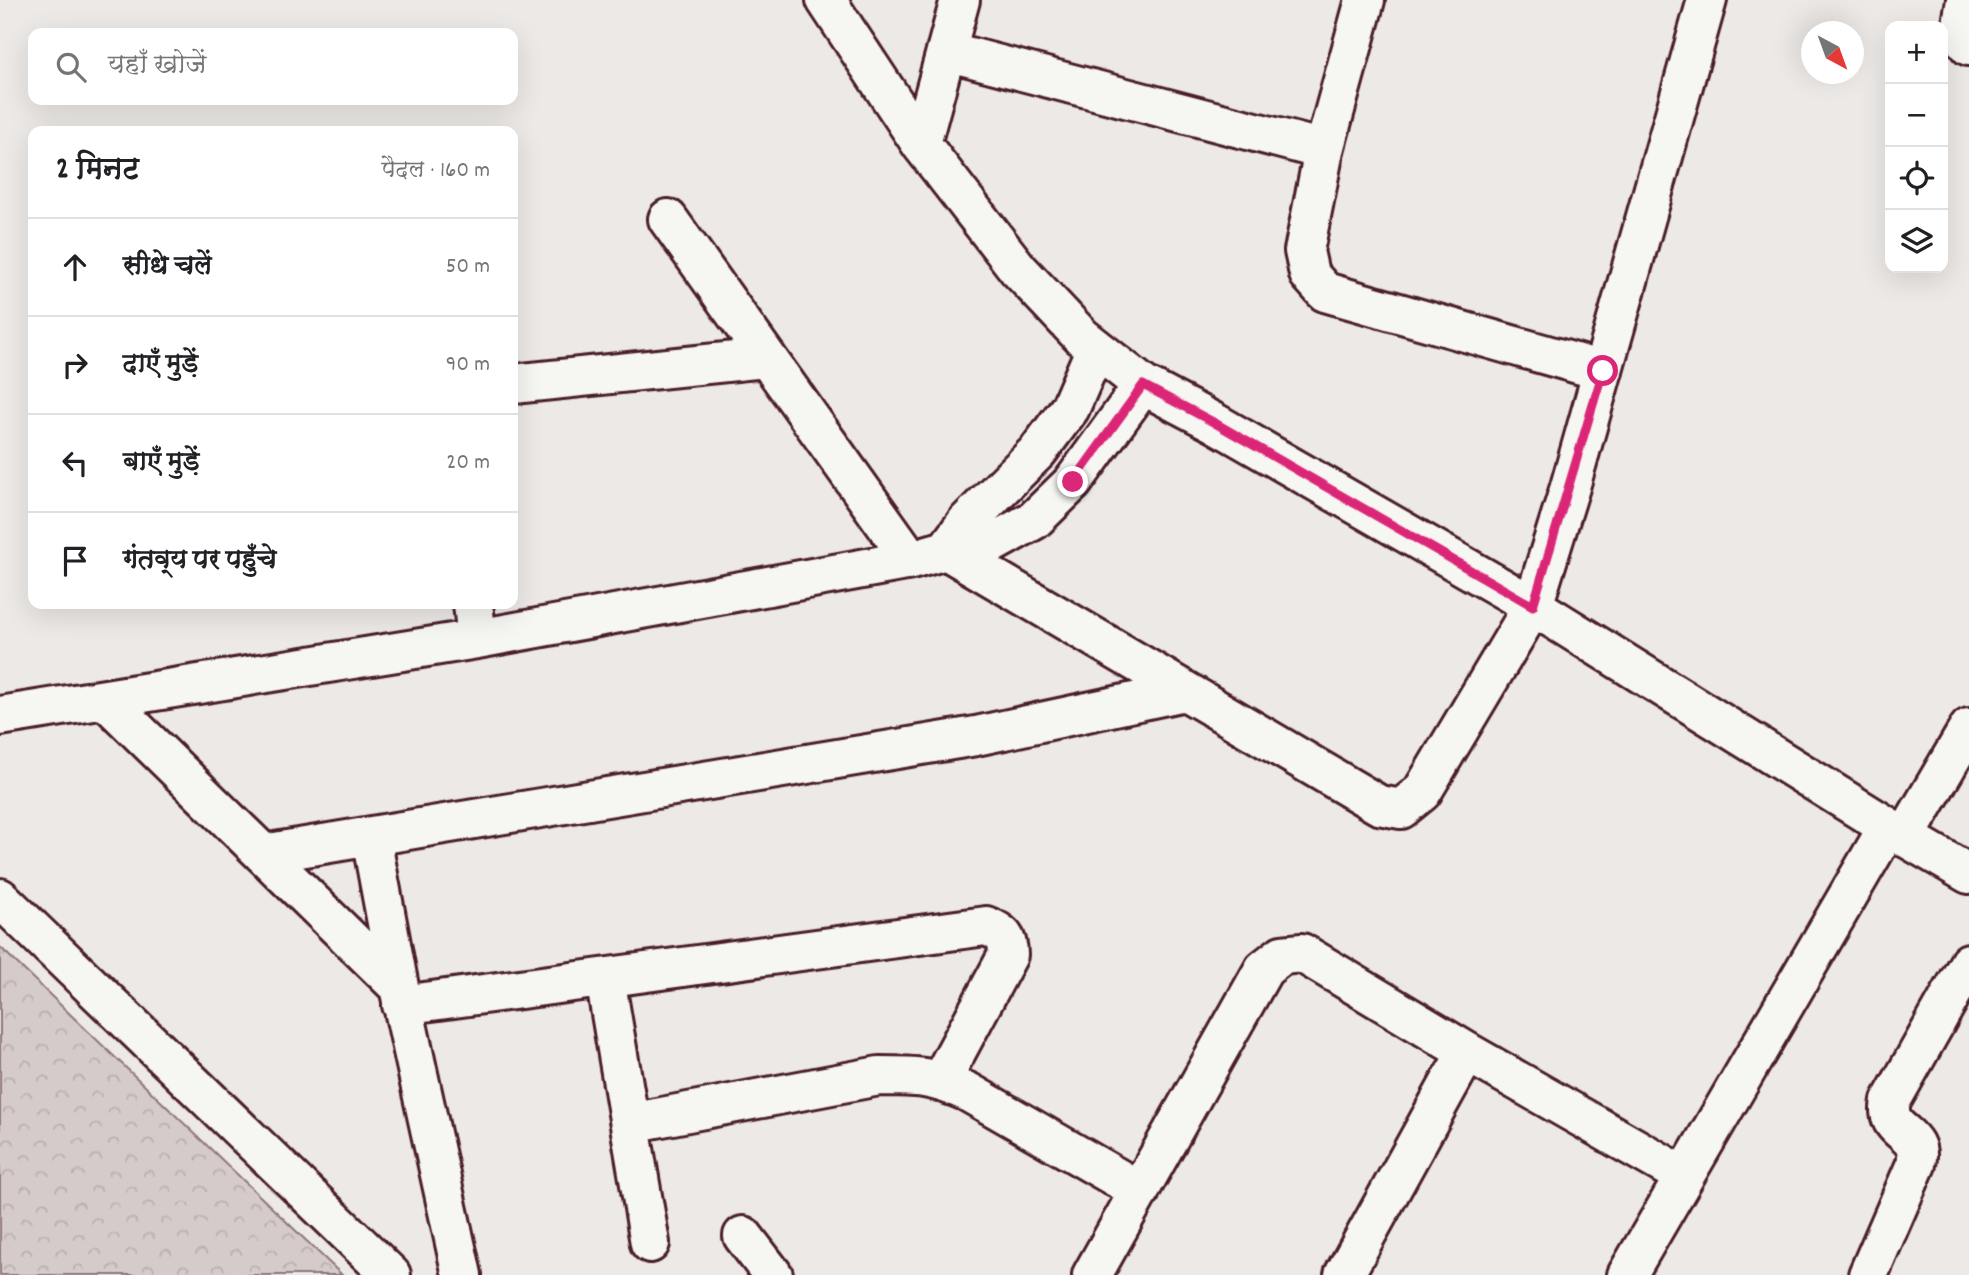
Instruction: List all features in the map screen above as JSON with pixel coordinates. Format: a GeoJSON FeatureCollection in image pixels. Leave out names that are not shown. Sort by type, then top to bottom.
{"type":"FeatureCollection","features":[{"type":"Feature","properties":{"kind":"street"},"geometry":{"type":"LineString","coordinates":[[826,0],[921,144],[1018,269],[1082,337],[1143,385],[1215,423],[1533,606],[1896,832],[1969,874]]}},
{"type":"Feature","properties":{"kind":"street"},"geometry":{"type":"LineString","coordinates":[[921,144],[960,0]]}},
{"type":"Feature","properties":{"kind":"street"},"geometry":{"type":"LineString","coordinates":[[1365,0],[1324,150],[1304,251],[1309,274],[1325,292],[1603,371]]}},
{"type":"Feature","properties":{"kind":"street"},"geometry":{"type":"LineString","coordinates":[[668,219],[765,358],[929,555],[1185,691],[1379,805],[1401,809],[1422,792],[1533,606],[1603,371],[1707,0]]}},
{"type":"Feature","properties":{"kind":"street"},"geometry":{"type":"LineString","coordinates":[[1966,0],[1961,32],[1963,40],[1969,46]]}},
{"type":"Feature","properties":{"kind":"street"},"geometry":{"type":"LineString","coordinates":[[946,51],[1324,150]]}},
{"type":"Feature","properties":{"kind":"street"},"geometry":{"type":"LineString","coordinates":[[929,555],[966,523],[1038,451],[1070,408],[1096,348]]}},
{"type":"Feature","properties":{"kind":"street"},"geometry":{"type":"LineString","coordinates":[[518,383],[765,358]]}},
{"type":"Feature","properties":{"kind":"street"},"geometry":{"type":"LineString","coordinates":[[0,716],[105,699],[475,621],[991,544],[1034,520],[1073,482],[1143,385]]}},
{"type":"Feature","properties":{"kind":"street"},"geometry":{"type":"LineString","coordinates":[[1070,408],[1104,437]]}},
{"type":"Feature","properties":{"kind":"street"},"geometry":{"type":"LineString","coordinates":[[263,854],[976,736],[1185,691]]}},
{"type":"Feature","properties":{"kind":"street"},"geometry":{"type":"LineString","coordinates":[[105,699],[263,854],[400,996]]}},
{"type":"Feature","properties":{"kind":"street"},"geometry":{"type":"LineString","coordinates":[[1631,1274],[1684,1176],[1896,832],[1969,728]]}},
{"type":"Feature","properties":{"kind":"street"},"geometry":{"type":"LineString","coordinates":[[371,837],[400,996],[462,1275]]}},
{"type":"Feature","properties":{"kind":"street"},"geometry":{"type":"LineString","coordinates":[[0,898],[391,1275]]}},
{"type":"Feature","properties":{"kind":"street"},"geometry":{"type":"LineString","coordinates":[[400,996],[606,978],[986,926],[1000,931],[1008,940],[1008,955],[941,1080]]}},
{"type":"Feature","properties":{"kind":"street"},"geometry":{"type":"LineString","coordinates":[[1092,1275],[1264,969],[1282,955],[1302,953],[1467,1052],[1684,1176]]}},
{"type":"Feature","properties":{"kind":"street"},"geometry":{"type":"LineString","coordinates":[[1868,1275],[1919,1152],[1913,1140],[1893,1122],[1889,1111],[1891,1101],[1969,963]]}},
{"type":"Feature","properties":{"kind":"street"},"geometry":{"type":"LineString","coordinates":[[606,978],[650,1243]]}},
{"type":"Feature","properties":{"kind":"street"},"geometry":{"type":"LineString","coordinates":[[1344,1275],[1467,1052]]}},
{"type":"Feature","properties":{"kind":"street"},"geometry":{"type":"LineString","coordinates":[[630,1123],[879,1076],[915,1076],[941,1080],[968,1092],[1140,1191]]}},
{"type":"Feature","properties":{"kind":"street"},"geometry":{"type":"LineString","coordinates":[[743,1237],[773,1275]]}},
{"type":"Feature","properties":{"kind":"green space"},"geometry":{"type":"Polygon","coordinates":[[[0,947],[342,1275],[0,1275],[0,947]]]}},
{"type":"Feature","properties":{"kind":"route"},"geometry":{"type":"LineString","coordinates":[[1073,482],[1143,385],[1215,423],[1533,606],[1603,371]]}}]}
